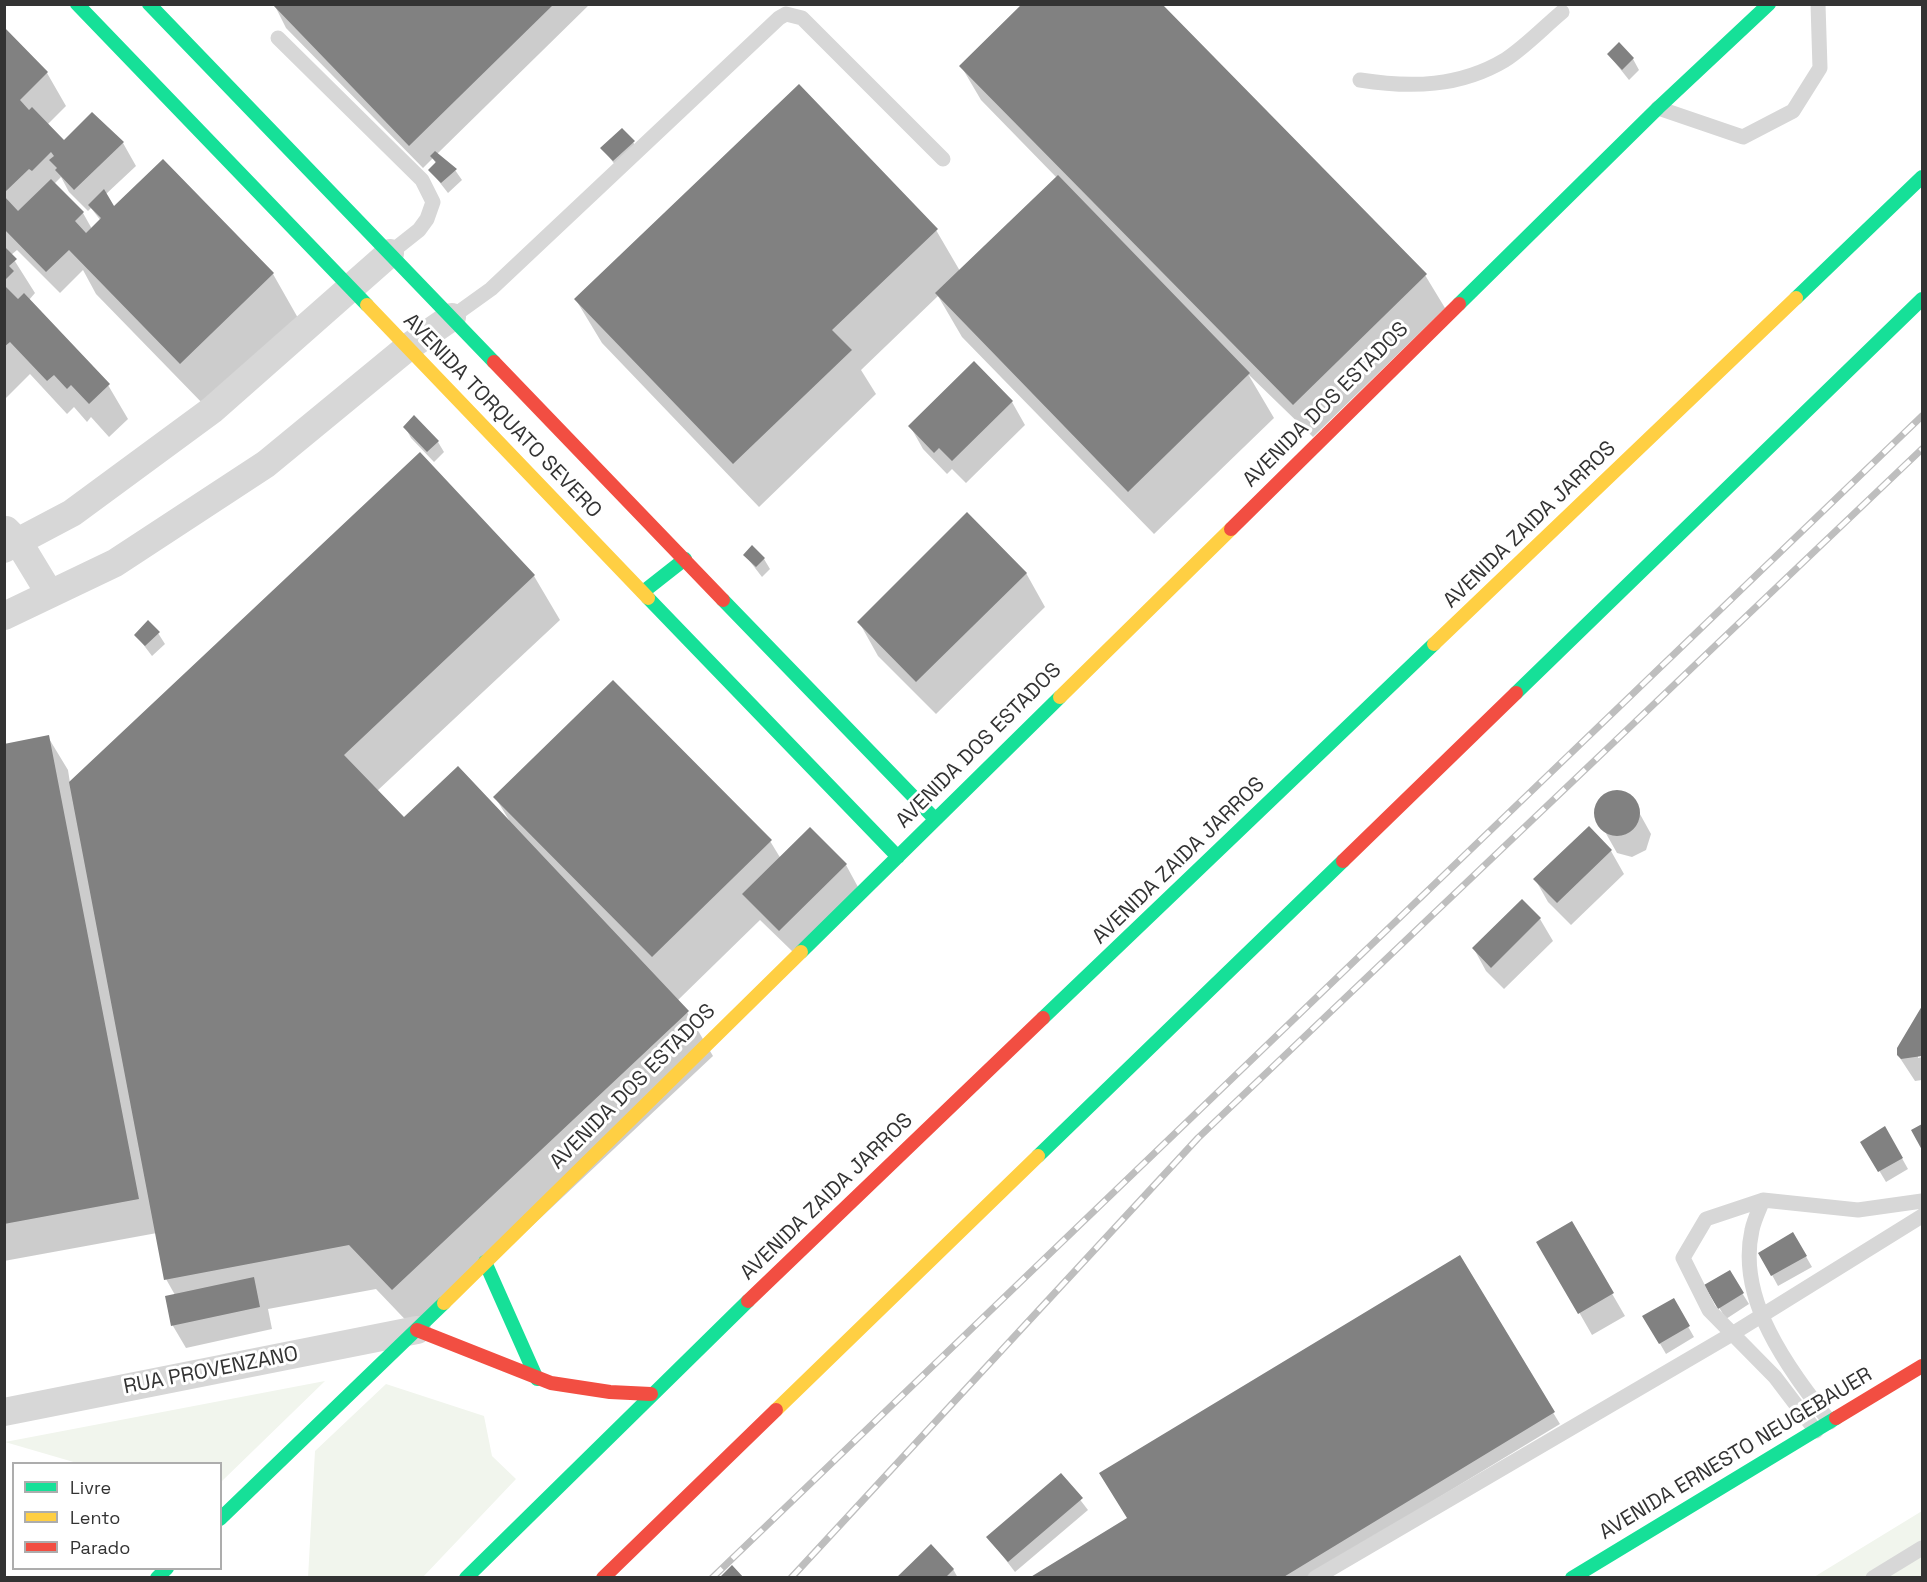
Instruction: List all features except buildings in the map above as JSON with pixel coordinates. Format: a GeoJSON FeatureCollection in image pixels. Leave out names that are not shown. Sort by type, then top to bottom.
{"type":"FeatureCollection","features":[{"type":"Feature","properties":{"kind":"main road","name":"AVENIDA TORQUATO SEVERO"},"geometry":{"type":"LineString","coordinates":[[77,4],[898,857]]}},
{"type":"Feature","properties":{"kind":"main road","name":"AVENIDA TORQUATO SEVERO"},"geometry":{"type":"LineString","coordinates":[[150,4],[935,819]]}},
{"type":"Feature","properties":{"kind":"main road","name":"AVENIDA DOS ESTADOS"},"geometry":{"type":"LineString","coordinates":[[222,1517],[417,1330],[1658,108],[1769,4]]}},
{"type":"Feature","properties":{"kind":"main road","name":"AVENIDA ZAIDA JARROS"},"geometry":{"type":"LineString","coordinates":[[466,1578],[651,1394],[1923,177]]}},
{"type":"Feature","properties":{"kind":"main road"},"geometry":{"type":"LineString","coordinates":[[603,1578],[1923,299]]}},
{"type":"Feature","properties":{"kind":"main road"},"geometry":{"type":"LineString","coordinates":[[643,592],[685,559]]}},
{"type":"Feature","properties":{"kind":"main road"},"geometry":{"type":"LineString","coordinates":[[485,1262],[537,1379]]}},
{"type":"Feature","properties":{"kind":"main road"},"geometry":{"type":"LineString","coordinates":[[417,1330],[537,1379],[588,1390],[651,1394]]}},
{"type":"Feature","properties":{"kind":"main road","name":"AVENIDA ERNESTO NEUGEBAUER"},"geometry":{"type":"LineString","coordinates":[[1572,1578],[1923,1366]]}},
{"type":"Feature","properties":{"kind":"street"},"geometry":{"type":"LineString","coordinates":[[51,594],[9,540],[72,513],[212,410],[390,253]]}},
{"type":"Feature","properties":{"kind":"street"},"geometry":{"type":"LineString","coordinates":[[4,616],[115,563],[266,464],[407,348],[452,317]]}},
{"type":"Feature","properties":{"kind":"street","name":"RUA PROVENZANO"},"geometry":{"type":"LineString","coordinates":[[4,1412],[417,1330]]}},
{"type":"Feature","properties":{"kind":"lane"},"geometry":{"type":"LineString","coordinates":[[1658,108],[1743,137],[1793,111],[1820,68],[1818,4]]}},
{"type":"Feature","properties":{"kind":"lane"},"geometry":{"type":"LineString","coordinates":[[1360,80],[1395,86],[1424,85],[1471,76],[1506,59],[1562,12]]}},
{"type":"Feature","properties":{"kind":"lane"},"geometry":{"type":"LineString","coordinates":[[452,317],[491,289],[786,14],[802,18],[944,159]]}},
{"type":"Feature","properties":{"kind":"lane"},"geometry":{"type":"LineString","coordinates":[[278,38],[422,180],[433,202],[427,219],[390,253]]}},
{"type":"Feature","properties":{"kind":"lane"},"geometry":{"type":"LineString","coordinates":[[1763,1200],[1752,1231],[1750,1260],[1753,1285],[1763,1316],[1789,1368],[1830,1422]]}},
{"type":"Feature","properties":{"kind":"lane"},"geometry":{"type":"LineString","coordinates":[[1816,1431],[1775,1377],[1709,1310],[1683,1258],[1706,1220],[1763,1200],[1858,1210],[1923,1202]]}},
{"type":"Feature","properties":{"kind":"lane"},"geometry":{"type":"LineString","coordinates":[[1315,1578],[1763,1316],[1923,1216]]}},
{"type":"Feature","properties":{"kind":"lane"},"geometry":{"type":"LineString","coordinates":[[1873,1578],[1923,1548]]}},
{"type":"Feature","properties":{"kind":"shaded area"},"geometry":{"type":"Polygon","coordinates":[[[325,1381],[222,1481],[222,1462],[74,1462],[5,1442],[325,1381]]]}},
{"type":"Feature","properties":{"kind":"shaded area"},"geometry":{"type":"Polygon","coordinates":[[[386,1384],[484,1416],[492,1456],[516,1479],[423,1577],[308,1578],[315,1451],[386,1384]]]}},
{"type":"Feature","properties":{"kind":"shaded area"},"geometry":{"type":"Polygon","coordinates":[[[1922,1511],[1922,1577],[1814,1577],[1922,1511]]]}},
{"type":"Feature","properties":{"kind":"railway"},"geometry":{"type":"LineString","coordinates":[[712,1578],[1922,416]]}},
{"type":"Feature","properties":{"kind":"railway"},"geometry":{"type":"LineString","coordinates":[[791,1578],[1198,1138],[1922,449]]}},
{"type":"Feature","properties":{"kind":"traffic: fast"},"geometry":{"type":"LineString","coordinates":[[77,4],[367,305]]}},
{"type":"Feature","properties":{"kind":"traffic: fast"},"geometry":{"type":"LineString","coordinates":[[149,4],[494,362]]}},
{"type":"Feature","properties":{"kind":"traffic: fast"},"geometry":{"type":"LineString","coordinates":[[1459,304],[1658,108],[1769,4]]}},
{"type":"Feature","properties":{"kind":"traffic: fast"},"geometry":{"type":"LineString","coordinates":[[1796,298],[1922,177]]}},
{"type":"Feature","properties":{"kind":"traffic: fast"},"geometry":{"type":"LineString","coordinates":[[1516,693],[1922,299]]}},
{"type":"Feature","properties":{"kind":"traffic: fast"},"geometry":{"type":"LineString","coordinates":[[643,592],[685,559]]}},
{"type":"Feature","properties":{"kind":"traffic: fast"},"geometry":{"type":"LineString","coordinates":[[648,598],[898,857]]}},
{"type":"Feature","properties":{"kind":"traffic: fast"},"geometry":{"type":"LineString","coordinates":[[723,600],[935,819]]}},
{"type":"Feature","properties":{"kind":"traffic: fast"},"geometry":{"type":"LineString","coordinates":[[1043,1018],[1434,644]]}},
{"type":"Feature","properties":{"kind":"traffic: fast"},"geometry":{"type":"LineString","coordinates":[[801,952],[1060,697]]}},
{"type":"Feature","properties":{"kind":"traffic: fast"},"geometry":{"type":"LineString","coordinates":[[1038,1156],[1343,861]]}},
{"type":"Feature","properties":{"kind":"traffic: fast"},"geometry":{"type":"LineString","coordinates":[[485,1262],[537,1379]]}},
{"type":"Feature","properties":{"kind":"traffic: fast"},"geometry":{"type":"LineString","coordinates":[[466,1578],[748,1301]]}},
{"type":"Feature","properties":{"kind":"traffic: fast"},"geometry":{"type":"LineString","coordinates":[[222,1517],[444,1303]]}},
{"type":"Feature","properties":{"kind":"traffic: fast"},"geometry":{"type":"LineString","coordinates":[[1572,1578],[1836,1418]]}},
{"type":"Feature","properties":{"kind":"traffic: fast"},"geometry":{"type":"LineString","coordinates":[[157,1578],[165,1570]]}},
{"type":"Feature","properties":{"kind":"traffic: slow"},"geometry":{"type":"LineString","coordinates":[[1434,644],[1796,298]]}},
{"type":"Feature","properties":{"kind":"traffic: slow"},"geometry":{"type":"LineString","coordinates":[[367,305],[648,598]]}},
{"type":"Feature","properties":{"kind":"traffic: slow"},"geometry":{"type":"LineString","coordinates":[[1060,697],[1231,529]]}},
{"type":"Feature","properties":{"kind":"traffic: slow"},"geometry":{"type":"LineString","coordinates":[[444,1303],[801,952]]}},
{"type":"Feature","properties":{"kind":"traffic: slow"},"geometry":{"type":"LineString","coordinates":[[776,1410],[1038,1156]]}},
{"type":"Feature","properties":{"kind":"traffic: jam"},"geometry":{"type":"LineString","coordinates":[[1231,529],[1459,304]]}},
{"type":"Feature","properties":{"kind":"traffic: jam"},"geometry":{"type":"LineString","coordinates":[[494,362],[723,600]]}},
{"type":"Feature","properties":{"kind":"traffic: jam"},"geometry":{"type":"LineString","coordinates":[[1343,861],[1516,693]]}},
{"type":"Feature","properties":{"kind":"traffic: jam"},"geometry":{"type":"LineString","coordinates":[[748,1301],[1043,1018]]}},
{"type":"Feature","properties":{"kind":"traffic: jam"},"geometry":{"type":"LineString","coordinates":[[417,1330],[551,1383],[610,1392],[651,1394]]}},
{"type":"Feature","properties":{"kind":"traffic: jam"},"geometry":{"type":"LineString","coordinates":[[1836,1418],[1922,1366]]}},
{"type":"Feature","properties":{"kind":"traffic: jam"},"geometry":{"type":"LineString","coordinates":[[603,1578],[776,1410]]}}]}
